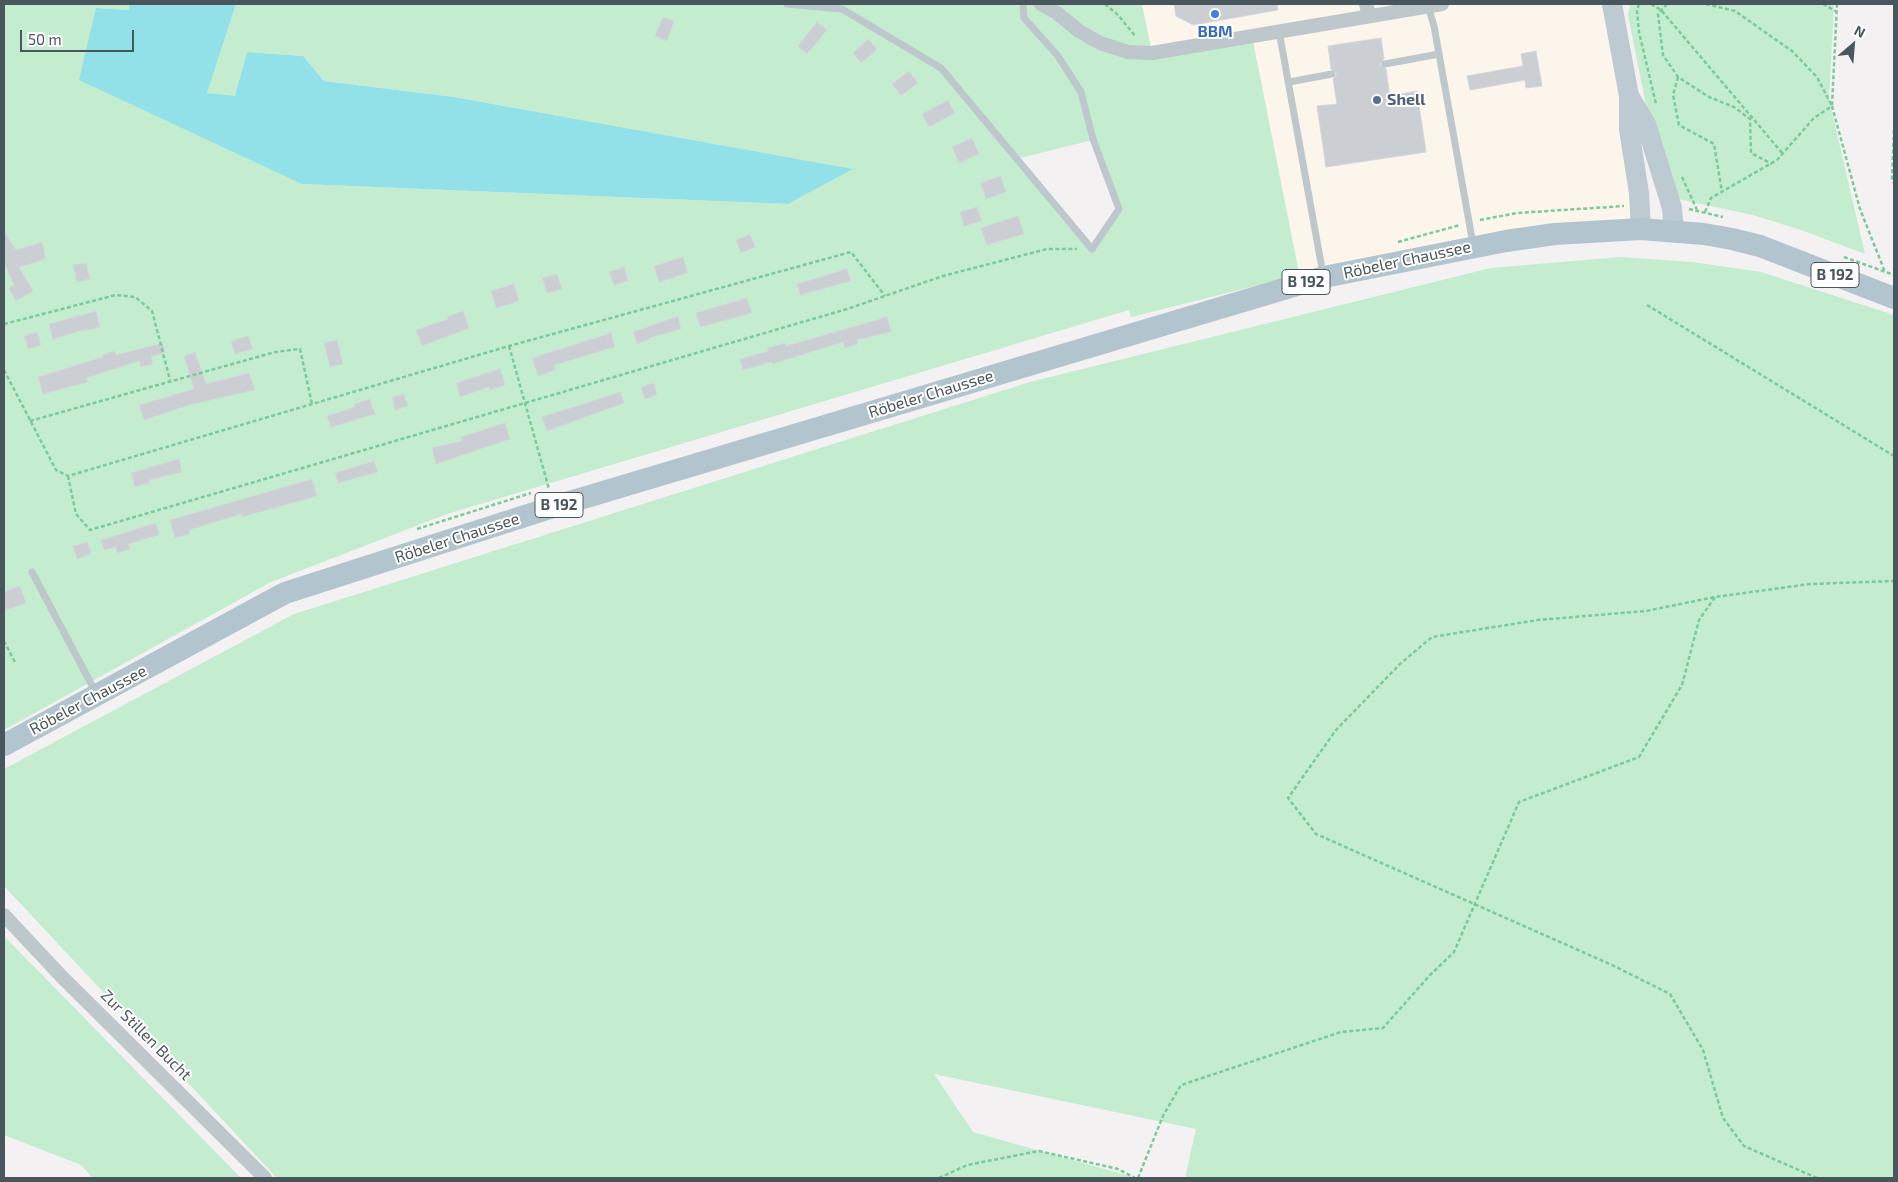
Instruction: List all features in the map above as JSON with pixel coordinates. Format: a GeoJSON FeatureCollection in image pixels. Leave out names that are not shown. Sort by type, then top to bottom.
{"type":"FeatureCollection","features":[{"type":"Feature","properties":{"kind":"main road"},"geometry":{"type":"LineString","coordinates":[[1612,4],[1629,96],[1629,129],[1640,206],[1641,229]]}},
{"type":"Feature","properties":{"kind":"main road"},"geometry":{"type":"LineString","coordinates":[[1629,96],[1646,124],[1672,208],[1674,232]]}},
{"type":"Feature","properties":{"kind":"main road","name":"Röbeler Chaussee"},"geometry":{"type":"LineString","coordinates":[[4,745],[285,593],[553,507],[1324,277],[1473,246],[1555,234],[1641,229],[1732,239],[1760,246],[1892,289]]}},
{"type":"Feature","properties":{"kind":"street"},"geometry":{"type":"LineString","coordinates":[[1041,4],[1057,13],[1079,31],[1100,42],[1128,52],[1144,52],[1279,31],[1368,10],[1442,4]]}},
{"type":"Feature","properties":{"kind":"street","name":"Zur Stillen Bucht"},"geometry":{"type":"LineString","coordinates":[[4,915],[62,977],[265,1178]]}},
{"type":"Feature","properties":{"kind":"lane"},"geometry":{"type":"LineString","coordinates":[[787,4],[842,9],[941,68],[1092,249],[1119,209],[1093,139],[1081,92],[1058,56],[1024,18],[1023,4]]}},
{"type":"Feature","properties":{"kind":"lane"},"geometry":{"type":"LineString","coordinates":[[1428,6],[1439,54],[1473,246]]}},
{"type":"Feature","properties":{"kind":"lane"},"geometry":{"type":"LineString","coordinates":[[1279,31],[1324,277]]}},
{"type":"Feature","properties":{"kind":"lane"},"geometry":{"type":"LineString","coordinates":[[1385,64],[1439,54]]}},
{"type":"Feature","properties":{"kind":"lane"},"geometry":{"type":"LineString","coordinates":[[1289,82],[1332,74]]}},
{"type":"Feature","properties":{"kind":"lane"},"geometry":{"type":"LineString","coordinates":[[32,572],[97,695]]}},
{"type":"Feature","properties":{"kind":"path"},"geometry":{"type":"LineString","coordinates":[[1106,4],[1138,39],[1144,52]]}},
{"type":"Feature","properties":{"kind":"path"},"geometry":{"type":"LineString","coordinates":[[1639,4],[1637,11],[1639,32],[1657,112]]}},
{"type":"Feature","properties":{"kind":"path"},"geometry":{"type":"LineString","coordinates":[[1652,4],[1661,10],[1783,154]]}},
{"type":"Feature","properties":{"kind":"path"},"geometry":{"type":"LineString","coordinates":[[1667,4],[1658,14],[1663,55],[1678,78],[1709,98],[1734,107],[1750,119],[1751,153],[1772,164]]}},
{"type":"Feature","properties":{"kind":"path"},"geometry":{"type":"LineString","coordinates":[[1706,4],[1735,11],[1792,51],[1817,77],[1832,106],[1860,210],[1892,289]]}},
{"type":"Feature","properties":{"kind":"path"},"geometry":{"type":"LineString","coordinates":[[1823,4],[1837,12]]}},
{"type":"Feature","properties":{"kind":"path"},"geometry":{"type":"LineString","coordinates":[[1832,106],[1837,4]]}},
{"type":"Feature","properties":{"kind":"path"},"geometry":{"type":"LineString","coordinates":[[1678,78],[1673,95],[1679,126],[1714,144],[1722,192]]}},
{"type":"Feature","properties":{"kind":"path"},"geometry":{"type":"LineString","coordinates":[[1705,212],[1711,198],[1772,164],[1814,118],[1832,106]]}},
{"type":"Feature","properties":{"kind":"path"},"geometry":{"type":"LineString","coordinates":[[1894,130],[1892,180],[1894,183]]}},
{"type":"Feature","properties":{"kind":"path"},"geometry":{"type":"LineString","coordinates":[[1681,175],[1696,210]]}},
{"type":"Feature","properties":{"kind":"path"},"geometry":{"type":"LineString","coordinates":[[68,476],[76,514],[90,530],[847,309],[943,276],[1047,249],[1092,249]]}},
{"type":"Feature","properties":{"kind":"path"},"geometry":{"type":"LineString","coordinates":[[4,370],[56,470],[68,476],[509,346],[851,252],[886,296]]}},
{"type":"Feature","properties":{"kind":"path"},"geometry":{"type":"LineString","coordinates":[[1885,272],[1892,289]]}},
{"type":"Feature","properties":{"kind":"path"},"geometry":{"type":"LineString","coordinates":[[4,324],[116,295],[135,297],[152,311],[170,380]]}},
{"type":"Feature","properties":{"kind":"path"},"geometry":{"type":"LineString","coordinates":[[1646,305],[1894,456]]}},
{"type":"Feature","properties":{"kind":"path"},"geometry":{"type":"LineString","coordinates":[[509,346],[553,507]]}},
{"type":"Feature","properties":{"kind":"path"},"geometry":{"type":"LineString","coordinates":[[30,420],[275,352],[300,349],[312,404]]}},
{"type":"Feature","properties":{"kind":"path"},"geometry":{"type":"LineString","coordinates":[[1817,1178],[1744,1146],[1723,1118],[1704,1050],[1670,994],[1612,965],[1316,834],[1288,798],[1336,730],[1400,664],[1432,637],[1538,620],[1646,611],[1715,597],[1810,584],[1894,581]]}},
{"type":"Feature","properties":{"kind":"path"},"geometry":{"type":"LineString","coordinates":[[939,1178],[966,1165],[1039,1151],[1118,1169],[1137,1178],[1163,1116],[1181,1085],[1341,1032],[1383,1028],[1430,975],[1454,952],[1519,802],[1639,757],[1682,686],[1699,620],[1715,597]]}},
{"type":"Feature","properties":{"kind":"path"},"geometry":{"type":"LineString","coordinates":[[4,641],[16,664]]}},
{"type":"Feature","properties":{"kind":"shaded area"},"geometry":{"type":"Polygon","coordinates":[[[1142,4],[1612,4],[1641,229],[1301,283],[1152,53],[1142,4]]]}},
{"type":"Feature","properties":{"kind":"green space"},"geometry":{"type":"Polygon","coordinates":[[[4,4],[129,4],[130,10],[96,8],[302,184],[788,204],[852,169],[454,97],[324,81],[303,56],[247,52],[235,97],[207,93],[236,4],[787,4],[839,8],[829,4],[1142,4],[1152,53],[1252,36],[1301,283],[1287,278],[1131,317],[1129,310],[447,514],[271,582],[4,730],[4,4]],[[1093,140],[1016,159],[1092,249],[1119,209],[1093,140]]]}},
{"type":"Feature","properties":{"kind":"green space"},"geometry":{"type":"Polygon","coordinates":[[[1630,4],[1834,4],[1829,99],[1865,254],[1804,231],[1753,215],[1678,199],[1648,115],[1628,15],[1630,4]]]}},
{"type":"Feature","properties":{"kind":"green space"},"geometry":{"type":"Polygon","coordinates":[[[1620,257],[1692,262],[1761,272],[1894,315],[1894,1178],[1185,1178],[1196,1129],[934,1074],[973,1132],[1136,1178],[277,1178],[4,886],[4,769],[294,614],[1030,382],[1491,268],[1620,257]]]}},
{"type":"Feature","properties":{"kind":"green space"},"geometry":{"type":"Polygon","coordinates":[[[4,936],[241,1178],[93,1178],[81,1165],[4,1135],[4,936]]]}},
{"type":"Feature","properties":{"kind":"water"},"geometry":{"type":"Polygon","coordinates":[[[129,4],[236,4],[207,93],[235,96],[247,52],[303,56],[324,81],[454,97],[853,169],[788,204],[302,184],[79,80],[96,8],[129,10],[129,4]]]}},
{"type":"Feature","properties":{"kind":"building","name":"BBM"},"geometry":{"type":"Polygon","coordinates":[[[1174,4],[1277,4],[1278,10],[1193,25],[1176,16],[1174,4]]]}},
{"type":"Feature","properties":{"kind":"building"},"geometry":{"type":"Polygon","coordinates":[[[663,17],[674,21],[667,41],[655,36],[663,17]]]}},
{"type":"Feature","properties":{"kind":"building"},"geometry":{"type":"Polygon","coordinates":[[[817,22],[827,30],[807,54],[798,46],[817,22]]]}},
{"type":"Feature","properties":{"kind":"building","name":"Shell"},"geometry":{"type":"Polygon","coordinates":[[[1381,38],[1384,59],[1380,64],[1386,69],[1390,96],[1417,91],[1426,152],[1326,167],[1317,106],[1337,104],[1333,79],[1337,74],[1331,69],[1328,46],[1381,38]]]}},
{"type":"Feature","properties":{"kind":"building"},"geometry":{"type":"Polygon","coordinates":[[[868,39],[877,49],[861,63],[853,53],[868,39]]]}},
{"type":"Feature","properties":{"kind":"building"},"geometry":{"type":"Polygon","coordinates":[[[1536,51],[1542,86],[1526,88],[1525,80],[1470,90],[1467,76],[1523,66],[1521,54],[1536,51]]]}},
{"type":"Feature","properties":{"kind":"building"},"geometry":{"type":"Polygon","coordinates":[[[909,71],[918,83],[901,96],[892,84],[909,71]]]}},
{"type":"Feature","properties":{"kind":"building"},"geometry":{"type":"Polygon","coordinates":[[[948,100],[955,113],[929,127],[922,114],[948,100]]]}},
{"type":"Feature","properties":{"kind":"building"},"geometry":{"type":"Polygon","coordinates":[[[972,138],[979,154],[959,163],[952,147],[972,138]]]}},
{"type":"Feature","properties":{"kind":"building"},"geometry":{"type":"Polygon","coordinates":[[[1001,176],[1006,192],[986,199],[981,183],[1001,176]]]}},
{"type":"Feature","properties":{"kind":"building"},"geometry":{"type":"Polygon","coordinates":[[[977,207],[982,221],[964,226],[960,212],[977,207]]]}},
{"type":"Feature","properties":{"kind":"building"},"geometry":{"type":"Polygon","coordinates":[[[1018,216],[1024,234],[987,245],[981,228],[1018,216]]]}},
{"type":"Feature","properties":{"kind":"building"},"geometry":{"type":"Polygon","coordinates":[[[4,231],[16,250],[42,242],[46,259],[19,267],[33,291],[16,301],[9,288],[14,285],[4,263],[4,231]]]}},
{"type":"Feature","properties":{"kind":"building"},"geometry":{"type":"Polygon","coordinates":[[[750,234],[755,247],[741,253],[736,240],[750,234]]]}},
{"type":"Feature","properties":{"kind":"building"},"geometry":{"type":"Polygon","coordinates":[[[683,257],[688,273],[659,282],[654,266],[683,257]]]}},
{"type":"Feature","properties":{"kind":"building"},"geometry":{"type":"Polygon","coordinates":[[[86,263],[90,279],[77,282],[73,265],[86,263]]]}},
{"type":"Feature","properties":{"kind":"building"},"geometry":{"type":"Polygon","coordinates":[[[624,267],[628,281],[614,285],[609,272],[624,267]]]}},
{"type":"Feature","properties":{"kind":"building"},"geometry":{"type":"Polygon","coordinates":[[[847,269],[851,281],[800,295],[797,284],[847,269]]]}},
{"type":"Feature","properties":{"kind":"building"},"geometry":{"type":"Polygon","coordinates":[[[557,274],[562,289],[547,293],[542,278],[557,274]]]}},
{"type":"Feature","properties":{"kind":"building"},"geometry":{"type":"Polygon","coordinates":[[[514,284],[519,301],[496,308],[491,291],[514,284]]]}},
{"type":"Feature","properties":{"kind":"building"},"geometry":{"type":"Polygon","coordinates":[[[747,298],[752,313],[700,327],[696,313],[747,298]]]}},
{"type":"Feature","properties":{"kind":"building"},"geometry":{"type":"Polygon","coordinates":[[[96,311],[100,327],[53,339],[49,324],[96,311]]]}},
{"type":"Feature","properties":{"kind":"building"},"geometry":{"type":"Polygon","coordinates":[[[463,311],[469,328],[422,346],[416,330],[448,319],[447,317],[463,311]]]}},
{"type":"Feature","properties":{"kind":"building"},"geometry":{"type":"Polygon","coordinates":[[[678,316],[681,329],[649,338],[637,344],[633,332],[678,316]]]}},
{"type":"Feature","properties":{"kind":"building"},"geometry":{"type":"Polygon","coordinates":[[[887,317],[891,332],[857,340],[858,344],[845,348],[843,342],[772,364],[771,362],[743,370],[740,359],[768,351],[767,348],[785,343],[786,346],[887,317]]]}},
{"type":"Feature","properties":{"kind":"building"},"geometry":{"type":"Polygon","coordinates":[[[37,332],[41,345],[28,349],[24,336],[37,332]]]}},
{"type":"Feature","properties":{"kind":"building"},"geometry":{"type":"Polygon","coordinates":[[[611,333],[615,347],[554,365],[556,370],[538,376],[532,358],[611,333]]]}},
{"type":"Feature","properties":{"kind":"building"},"geometry":{"type":"Polygon","coordinates":[[[248,336],[253,349],[235,354],[231,341],[248,336]]]}},
{"type":"Feature","properties":{"kind":"building"},"geometry":{"type":"Polygon","coordinates":[[[337,340],[343,364],[330,367],[324,343],[337,340]]]}},
{"type":"Feature","properties":{"kind":"building"},"geometry":{"type":"Polygon","coordinates":[[[163,343],[165,352],[151,357],[153,364],[141,367],[139,361],[86,378],[88,382],[43,394],[38,377],[103,357],[102,355],[115,351],[116,355],[163,343]]]}},
{"type":"Feature","properties":{"kind":"building"},"geometry":{"type":"Polygon","coordinates":[[[195,352],[206,384],[249,373],[255,390],[189,405],[144,420],[139,405],[194,389],[184,356],[195,352]]]}},
{"type":"Feature","properties":{"kind":"building"},"geometry":{"type":"Polygon","coordinates":[[[500,369],[505,385],[490,390],[489,387],[460,397],[456,383],[500,369]]]}},
{"type":"Feature","properties":{"kind":"building"},"geometry":{"type":"Polygon","coordinates":[[[654,383],[657,395],[645,399],[641,387],[654,383]]]}},
{"type":"Feature","properties":{"kind":"building"},"geometry":{"type":"Polygon","coordinates":[[[621,392],[624,403],[547,431],[542,417],[621,392]]]}},
{"type":"Feature","properties":{"kind":"building"},"geometry":{"type":"Polygon","coordinates":[[[404,394],[408,406],[395,410],[392,397],[404,394]]]}},
{"type":"Feature","properties":{"kind":"building"},"geometry":{"type":"Polygon","coordinates":[[[370,399],[375,414],[331,427],[327,416],[355,407],[354,404],[370,399]]]}},
{"type":"Feature","properties":{"kind":"building"},"geometry":{"type":"Polygon","coordinates":[[[505,423],[510,439],[436,464],[432,448],[462,441],[461,437],[505,423]]]}},
{"type":"Feature","properties":{"kind":"building"},"geometry":{"type":"Polygon","coordinates":[[[179,459],[182,472],[149,480],[150,483],[135,487],[131,473],[179,459]]]}},
{"type":"Feature","properties":{"kind":"building"},"geometry":{"type":"Polygon","coordinates":[[[374,461],[378,472],[338,483],[335,473],[374,461]]]}},
{"type":"Feature","properties":{"kind":"building"},"geometry":{"type":"Polygon","coordinates":[[[312,479],[317,496],[242,517],[241,514],[189,530],[190,534],[175,538],[170,520],[312,479]]]}},
{"type":"Feature","properties":{"kind":"building"},"geometry":{"type":"Polygon","coordinates":[[[156,523],[159,535],[128,544],[130,549],[117,553],[116,547],[104,550],[101,540],[156,523]]]}},
{"type":"Feature","properties":{"kind":"building"},"geometry":{"type":"Polygon","coordinates":[[[88,542],[91,554],[77,559],[73,546],[88,542]]]}},
{"type":"Feature","properties":{"kind":"building"},"geometry":{"type":"Polygon","coordinates":[[[20,586],[26,603],[4,611],[4,592],[20,586]]]}},
{"type":"Feature","properties":{"kind":"place","name":"BBM"},"geometry":{"type":"Point","coordinates":[1215,14]}},
{"type":"Feature","properties":{"kind":"place","name":"Shell"},"geometry":{"type":"Point","coordinates":[1377,100]}}]}
